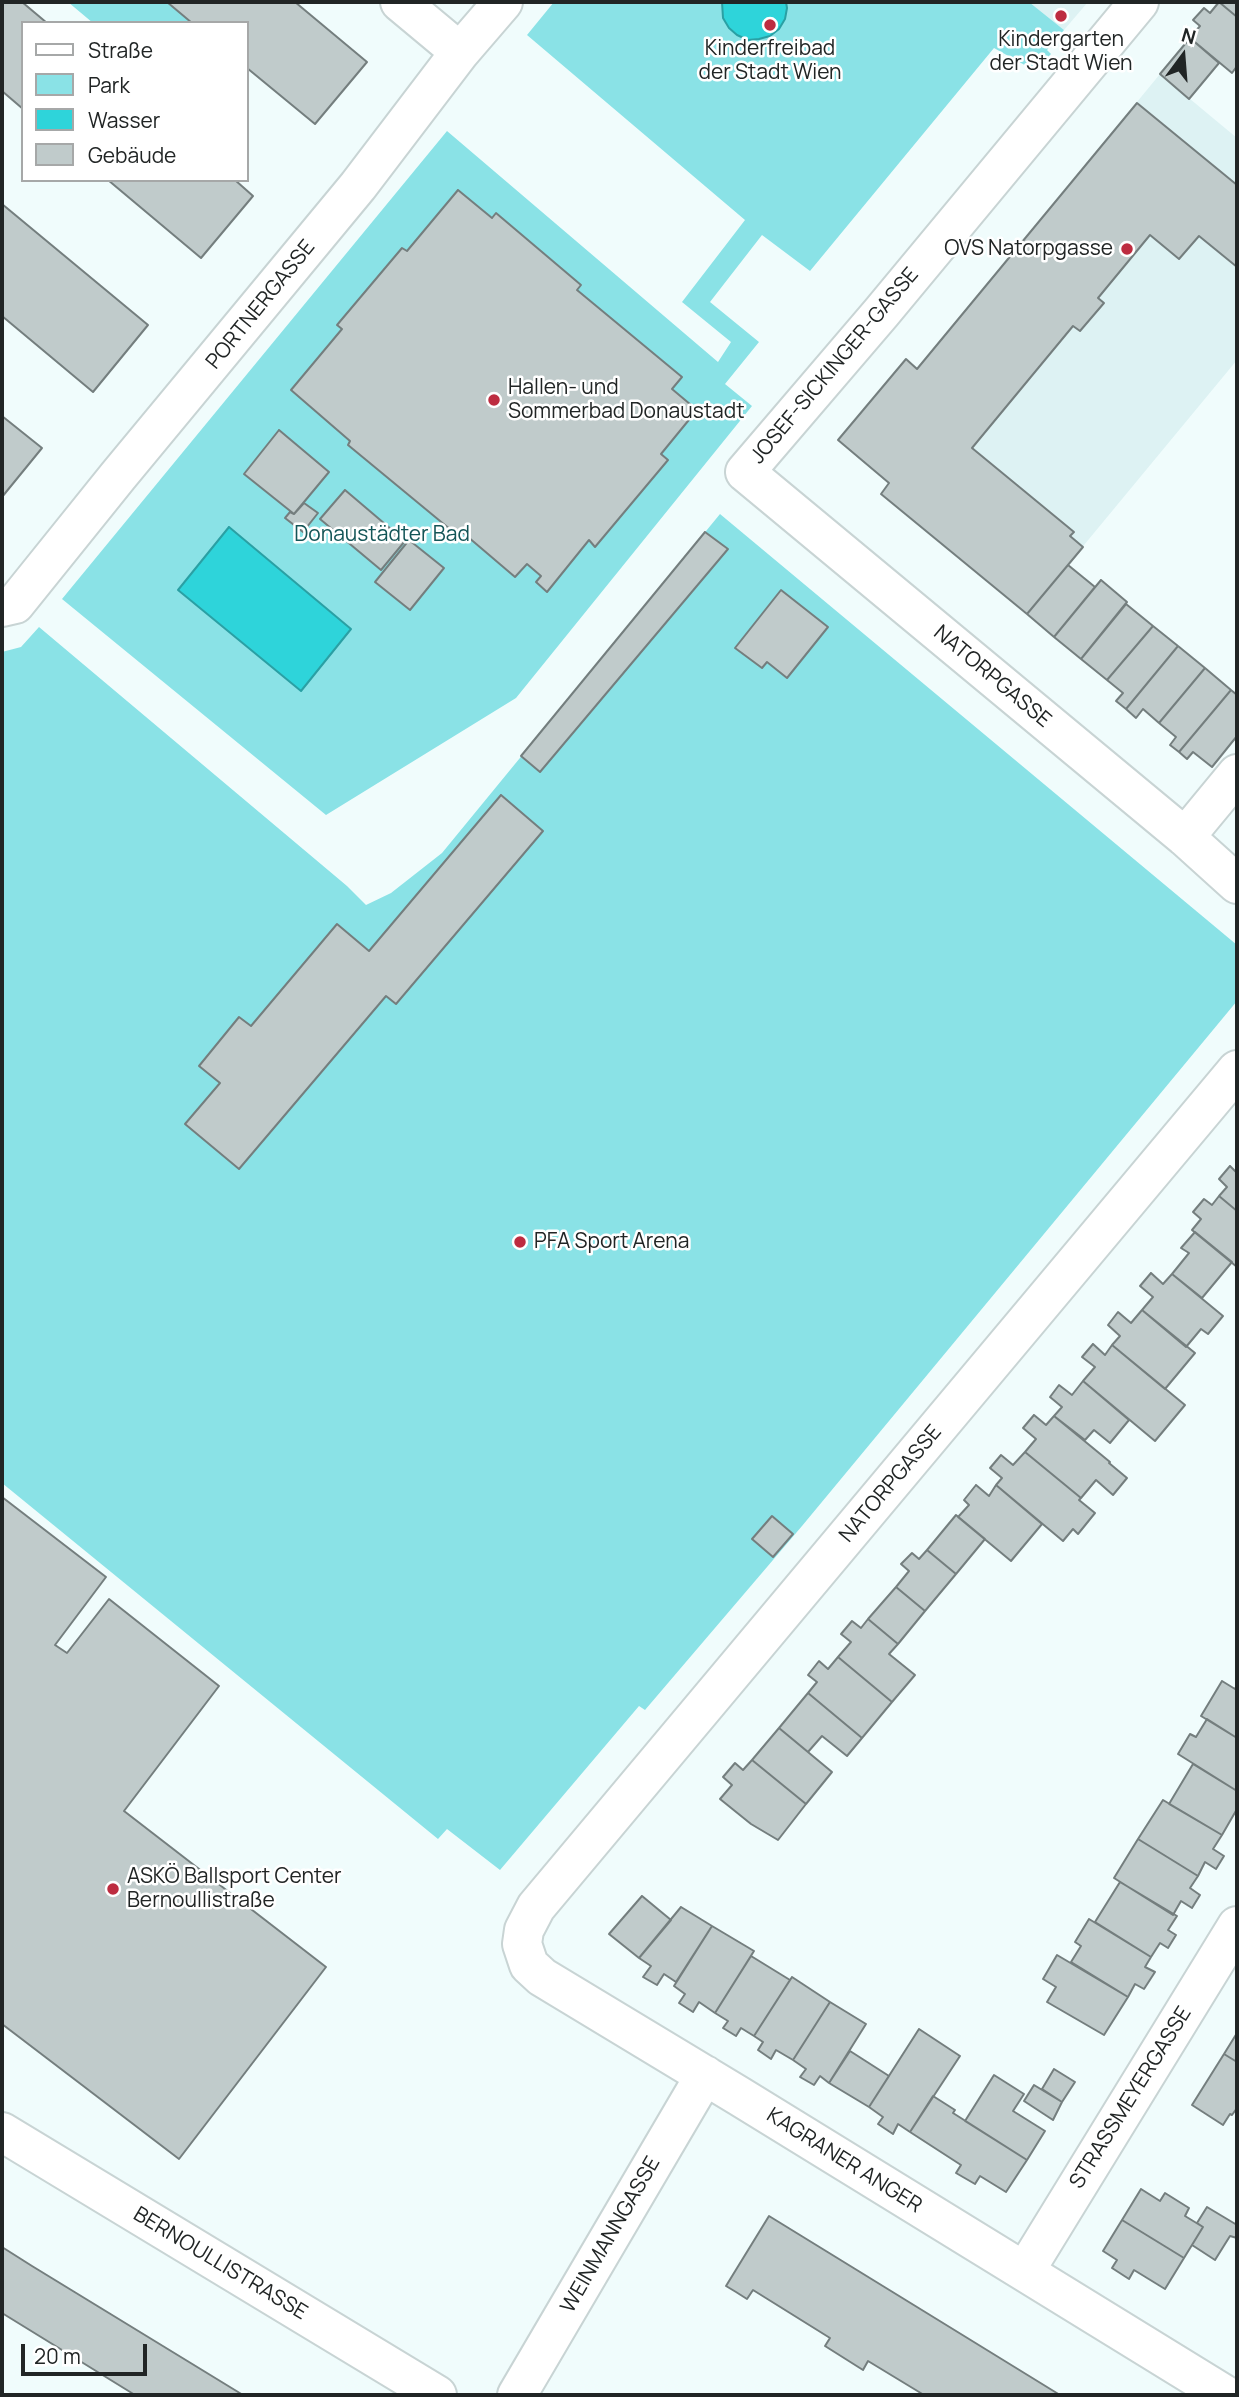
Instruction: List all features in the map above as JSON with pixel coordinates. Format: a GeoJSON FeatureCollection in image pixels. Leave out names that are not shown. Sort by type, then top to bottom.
{"type":"FeatureCollection","features":[{"type":"Feature","properties":{"kind":"street"},"geometry":{"type":"LineString","coordinates":[[400,2],[460,51]]}},
{"type":"Feature","properties":{"kind":"street","name":"PORTNERGASSE"},"geometry":{"type":"LineString","coordinates":[[8,606],[358,186],[460,51],[503,2]]}},
{"type":"Feature","properties":{"kind":"street","name":"JOSEF-SICKINGER-GASSE"},"geometry":{"type":"LineString","coordinates":[[745,472],[1139,2]]}},
{"type":"Feature","properties":{"kind":"street","name":"NATORPGASSE"},"geometry":{"type":"LineString","coordinates":[[745,472],[1185,836],[1237,884]]}},
{"type":"Feature","properties":{"kind":"street"},"geometry":{"type":"LineString","coordinates":[[1185,836],[1237,774]]}},
{"type":"Feature","properties":{"kind":"street","name":"NATORPGASSE"},"geometry":{"type":"LineString","coordinates":[[545,1897],[1237,1070]]}},
{"type":"Feature","properties":{"kind":"street","name":"KAGRANER ANGER"},"geometry":{"type":"LineString","coordinates":[[545,1897],[529,1917],[522,1944],[529,1965],[542,1977],[1224,2395]]}},
{"type":"Feature","properties":{"kind":"street","name":"STRASSMEYERGASSE"},"geometry":{"type":"LineString","coordinates":[[1025,2271],[1237,1926]]}},
{"type":"Feature","properties":{"kind":"street","name":"WEINMANNGASSE"},"geometry":{"type":"LineString","coordinates":[[517,2395],[705,2075]]}},
{"type":"Feature","properties":{"kind":"street","name":"BERNOULLISTRASSE"},"geometry":{"type":"LineString","coordinates":[[2,2133],[437,2395]]}},
{"type":"Feature","properties":{"kind":"shaded area","name":"Kindergarten der Stadt Wien"},"geometry":{"type":"Polygon","coordinates":[[[1029,2],[1088,2],[1064,30],[1029,2]]]}},
{"type":"Feature","properties":{"kind":"shaded area","name":"OVS Natorpgasse"},"geometry":{"type":"Polygon","coordinates":[[[1160,74],[1237,138],[1237,360],[1027,614],[881,494],[889,483],[838,440],[906,359],[918,368],[1160,74]]]}},
{"type":"Feature","properties":{"kind":"green space"},"geometry":{"type":"Polygon","coordinates":[[[68,2],[167,2],[190,21],[91,21],[68,2]]]}},
{"type":"Feature","properties":{"kind":"green space","name":"Donaustädter Bad"},"geometry":{"type":"Polygon","coordinates":[[[554,2],[1029,2],[1064,30],[1047,50],[1051,54],[1047,58],[1043,56],[1030,68],[994,48],[810,271],[762,235],[710,302],[759,342],[725,384],[752,406],[516,698],[326,815],[62,599],[447,131],[718,362],[731,342],[682,302],[745,220],[527,35],[554,2]]]}},
{"type":"Feature","properties":{"kind":"green space","name":"PFA Sport Arena"},"geometry":{"type":"Polygon","coordinates":[[[720,514],[1237,945],[1237,1001],[802,1526],[645,1710],[639,1706],[500,1870],[447,1829],[438,1839],[2,1483],[2,652],[21,647],[39,627],[347,886],[366,905],[391,893],[442,853],[720,514]]]}},
{"type":"Feature","properties":{"kind":"water"},"geometry":{"type":"Polygon","coordinates":[[[722,2],[786,2],[787,8],[779,29],[770,36],[748,40],[729,28],[723,18],[722,2]]]}},
{"type":"Feature","properties":{"kind":"water"},"geometry":{"type":"Polygon","coordinates":[[[229,527],[351,629],[301,691],[178,590],[229,527]]]}},
{"type":"Feature","properties":{"kind":"building"},"geometry":{"type":"Polygon","coordinates":[[[2,2],[22,2],[45,21],[21,21],[21,107],[2,91],[2,2]]]}},
{"type":"Feature","properties":{"kind":"building"},"geometry":{"type":"Polygon","coordinates":[[[167,2],[295,2],[367,62],[315,124],[248,69],[248,21],[190,21],[167,2]]]}},
{"type":"Feature","properties":{"kind":"building"},"geometry":{"type":"Polygon","coordinates":[[[1219,2],[1237,17],[1237,66],[1232,73],[1190,38],[1200,26],[1193,20],[1204,8],[1210,13],[1219,2]]]}},
{"type":"Feature","properties":{"kind":"building"},"geometry":{"type":"Polygon","coordinates":[[[1219,2],[1237,2],[1237,17],[1219,2]]]}},
{"type":"Feature","properties":{"kind":"building"},"geometry":{"type":"Polygon","coordinates":[[[1190,38],[1219,63],[1189,99],[1160,74],[1190,38]]]}},
{"type":"Feature","properties":{"kind":"building"},"geometry":{"type":"Polygon","coordinates":[[[1137,103],[1237,185],[1237,267],[1199,236],[1179,259],[1150,235],[1098,298],[1104,303],[1080,331],[1073,326],[972,448],[1074,532],[1070,536],[1083,547],[1027,614],[881,494],[889,483],[838,440],[906,359],[917,369],[1137,103]]]}},
{"type":"Feature","properties":{"kind":"building"},"geometry":{"type":"Polygon","coordinates":[[[110,182],[237,182],[253,196],[201,258],[110,182]]]}},
{"type":"Feature","properties":{"kind":"building","name":"Hallen- und Sommerbad Donaustadt"},"geometry":{"type":"Polygon","coordinates":[[[458,190],[492,218],[496,213],[581,285],[577,290],[682,377],[672,389],[697,410],[661,454],[668,460],[595,547],[589,540],[547,592],[536,582],[541,576],[527,564],[515,577],[461,531],[457,535],[348,445],[350,441],[291,390],[342,329],[337,325],[402,248],[407,251],[458,190]]]}},
{"type":"Feature","properties":{"kind":"building"},"geometry":{"type":"Polygon","coordinates":[[[2,204],[148,325],[93,392],[2,316],[2,204]]]}},
{"type":"Feature","properties":{"kind":"building"},"geometry":{"type":"Polygon","coordinates":[[[2,416],[42,448],[2,497],[2,416]]]}},
{"type":"Feature","properties":{"kind":"building"},"geometry":{"type":"Polygon","coordinates":[[[279,430],[329,472],[294,514],[244,474],[279,430]]]}},
{"type":"Feature","properties":{"kind":"building"},"geometry":{"type":"Polygon","coordinates":[[[345,490],[405,541],[381,570],[320,519],[345,490]]]}},
{"type":"Feature","properties":{"kind":"building"},"geometry":{"type":"Polygon","coordinates":[[[304,503],[318,513],[303,532],[285,518],[290,512],[294,514],[304,503]]]}},
{"type":"Feature","properties":{"kind":"building"},"geometry":{"type":"Polygon","coordinates":[[[705,532],[728,549],[540,772],[521,756],[705,532]]]}},
{"type":"Feature","properties":{"kind":"building"},"geometry":{"type":"Polygon","coordinates":[[[409,540],[444,568],[410,610],[375,582],[409,540]]]}},
{"type":"Feature","properties":{"kind":"building"},"geometry":{"type":"Polygon","coordinates":[[[1068,565],[1095,587],[1054,637],[1027,614],[1068,565]]]}},
{"type":"Feature","properties":{"kind":"building"},"geometry":{"type":"Polygon","coordinates":[[[1101,580],[1127,602],[1081,659],[1054,637],[1101,580]]]}},
{"type":"Feature","properties":{"kind":"building"},"geometry":{"type":"Polygon","coordinates":[[[781,590],[828,627],[787,678],[767,662],[762,668],[735,648],[781,590]]]}},
{"type":"Feature","properties":{"kind":"building"},"geometry":{"type":"Polygon","coordinates":[[[1126,604],[1153,626],[1107,680],[1081,659],[1126,604]]]}},
{"type":"Feature","properties":{"kind":"building"},"geometry":{"type":"Polygon","coordinates":[[[1153,626],[1178,646],[1126,709],[1116,701],[1123,693],[1107,680],[1153,626]]]}},
{"type":"Feature","properties":{"kind":"building"},"geometry":{"type":"Polygon","coordinates":[[[1178,646],[1205,668],[1159,723],[1143,709],[1136,718],[1126,709],[1178,646]]]}},
{"type":"Feature","properties":{"kind":"building"},"geometry":{"type":"Polygon","coordinates":[[[1205,668],[1231,690],[1179,752],[1170,745],[1176,737],[1159,723],[1205,668]]]}},
{"type":"Feature","properties":{"kind":"building"},"geometry":{"type":"Polygon","coordinates":[[[1231,690],[1237,695],[1237,736],[1212,767],[1193,752],[1187,759],[1179,752],[1231,690]]]}},
{"type":"Feature","properties":{"kind":"building"},"geometry":{"type":"Polygon","coordinates":[[[501,795],[543,831],[396,1004],[386,996],[239,1169],[185,1124],[220,1083],[199,1066],[239,1017],[251,1026],[337,924],[369,951],[501,795]]]}},
{"type":"Feature","properties":{"kind":"building"},"geometry":{"type":"Polygon","coordinates":[[[1230,1166],[1237,1173],[1237,1211],[1219,1196],[1227,1187],[1219,1179],[1230,1166]]]}},
{"type":"Feature","properties":{"kind":"building"},"geometry":{"type":"Polygon","coordinates":[[[1219,1196],[1237,1211],[1237,1267],[1192,1230],[1201,1219],[1193,1212],[1204,1199],[1212,1205],[1219,1196]]]}},
{"type":"Feature","properties":{"kind":"building"},"geometry":{"type":"Polygon","coordinates":[[[1195,1232],[1232,1262],[1202,1298],[1172,1274],[1189,1253],[1181,1248],[1195,1232]]]}},
{"type":"Feature","properties":{"kind":"building"},"geometry":{"type":"Polygon","coordinates":[[[1151,1273],[1163,1284],[1172,1274],[1223,1316],[1208,1334],[1201,1329],[1186,1347],[1142,1310],[1153,1297],[1140,1286],[1151,1273]]]}},
{"type":"Feature","properties":{"kind":"building"},"geometry":{"type":"Polygon","coordinates":[[[1142,1310],[1195,1353],[1165,1389],[1112,1345],[1120,1336],[1108,1325],[1118,1312],[1131,1323],[1142,1310]]]}},
{"type":"Feature","properties":{"kind":"building"},"geometry":{"type":"Polygon","coordinates":[[[1093,1344],[1105,1355],[1112,1345],[1185,1405],[1155,1441],[1083,1381],[1095,1367],[1082,1357],[1093,1344]]]}},
{"type":"Feature","properties":{"kind":"building"},"geometry":{"type":"Polygon","coordinates":[[[1083,1381],[1129,1420],[1110,1443],[1094,1430],[1085,1440],[1054,1416],[1062,1407],[1050,1397],[1059,1385],[1072,1395],[1083,1381]]]}},
{"type":"Feature","properties":{"kind":"building"},"geometry":{"type":"Polygon","coordinates":[[[1034,1415],[1046,1425],[1054,1416],[1127,1478],[1113,1495],[1096,1480],[1081,1498],[1025,1452],[1036,1439],[1023,1428],[1034,1415]]]}},
{"type":"Feature","properties":{"kind":"building"},"geometry":{"type":"Polygon","coordinates":[[[1025,1452],[1081,1498],[1079,1500],[1095,1513],[1078,1534],[1073,1529],[1063,1541],[996,1485],[1002,1478],[990,1468],[1001,1455],[1013,1465],[1025,1452]]]}},
{"type":"Feature","properties":{"kind":"building"},"geometry":{"type":"Polygon","coordinates":[[[976,1485],[989,1496],[996,1485],[1042,1524],[1011,1561],[958,1517],[969,1505],[964,1500],[976,1485]]]}},
{"type":"Feature","properties":{"kind":"building","name":"ASKÖ Ballsport Center Bernoullistraße"},"geometry":{"type":"Polygon","coordinates":[[[2,1497],[106,1577],[55,1645],[67,1653],[109,1599],[219,1686],[124,1811],[326,1967],[179,2159],[2,2024],[2,1497]]]}},
{"type":"Feature","properties":{"kind":"building"},"geometry":{"type":"Polygon","coordinates":[[[956,1515],[985,1539],[956,1574],[927,1550],[956,1515]]]}},
{"type":"Feature","properties":{"kind":"building"},"geometry":{"type":"Polygon","coordinates":[[[772,1516],[793,1534],[773,1557],[752,1539],[772,1516]]]}},
{"type":"Feature","properties":{"kind":"building"},"geometry":{"type":"Polygon","coordinates":[[[927,1550],[956,1574],[925,1611],[896,1587],[909,1571],[901,1564],[912,1553],[919,1559],[927,1550]]]}},
{"type":"Feature","properties":{"kind":"building"},"geometry":{"type":"Polygon","coordinates":[[[896,1587],[925,1611],[898,1644],[868,1619],[896,1587]]]}},
{"type":"Feature","properties":{"kind":"building"},"geometry":{"type":"Polygon","coordinates":[[[868,1619],[898,1644],[889,1654],[915,1675],[892,1702],[838,1657],[851,1642],[841,1634],[852,1621],[861,1628],[868,1619]]]}},
{"type":"Feature","properties":{"kind":"building"},"geometry":{"type":"Polygon","coordinates":[[[838,1657],[892,1702],[862,1738],[808,1693],[817,1682],[808,1675],[819,1661],[828,1669],[838,1657]]]}},
{"type":"Feature","properties":{"kind":"building"},"geometry":{"type":"Polygon","coordinates":[[[1222,1681],[1235,1689],[1237,1685],[1237,1738],[1201,1716],[1222,1681]]]}},
{"type":"Feature","properties":{"kind":"building"},"geometry":{"type":"Polygon","coordinates":[[[808,1693],[862,1738],[847,1756],[822,1736],[808,1752],[779,1728],[808,1693]]]}},
{"type":"Feature","properties":{"kind":"building"},"geometry":{"type":"Polygon","coordinates":[[[1207,1719],[1237,1738],[1237,1791],[1178,1754],[1190,1734],[1196,1737],[1207,1719]]]}},
{"type":"Feature","properties":{"kind":"building"},"geometry":{"type":"Polygon","coordinates":[[[779,1728],[832,1772],[806,1804],[752,1760],[779,1728]]]}},
{"type":"Feature","properties":{"kind":"building"},"geometry":{"type":"Polygon","coordinates":[[[752,1760],[806,1804],[778,1840],[751,1824],[720,1799],[732,1785],[723,1777],[735,1763],[743,1770],[752,1760]]]}},
{"type":"Feature","properties":{"kind":"building"},"geometry":{"type":"Polygon","coordinates":[[[1193,1764],[1237,1791],[1237,1809],[1222,1835],[1169,1804],[1193,1764]]]}},
{"type":"Feature","properties":{"kind":"building"},"geometry":{"type":"Polygon","coordinates":[[[1163,1800],[1222,1835],[1213,1849],[1224,1856],[1216,1869],[1205,1862],[1198,1876],[1138,1839],[1163,1800]]]}},
{"type":"Feature","properties":{"kind":"building"},"geometry":{"type":"Polygon","coordinates":[[[1138,1839],[1198,1876],[1190,1888],[1200,1895],[1192,1908],[1181,1901],[1173,1915],[1114,1878],[1138,1839]]]}},
{"type":"Feature","properties":{"kind":"building"},"geometry":{"type":"Polygon","coordinates":[[[1120,1882],[1177,1916],[1168,1930],[1176,1935],[1168,1948],[1160,1943],[1151,1957],[1095,1922],[1120,1882]]]}},
{"type":"Feature","properties":{"kind":"building"},"geometry":{"type":"Polygon","coordinates":[[[642,1896],[671,1920],[639,1958],[609,1934],[642,1896]]]}},
{"type":"Feature","properties":{"kind":"building"},"geometry":{"type":"Polygon","coordinates":[[[681,1907],[712,1926],[676,1982],[664,1974],[657,1985],[643,1977],[651,1966],[639,1958],[681,1907]]]}},
{"type":"Feature","properties":{"kind":"building"},"geometry":{"type":"Polygon","coordinates":[[[1089,1919],[1151,1957],[1145,1967],[1155,1972],[1144,1989],[1135,1984],[1128,1997],[1071,1962],[1081,1946],[1075,1942],[1089,1919]]]}},
{"type":"Feature","properties":{"kind":"building"},"geometry":{"type":"Polygon","coordinates":[[[712,1926],[754,1951],[715,2013],[699,2002],[693,2012],[679,2003],[685,1994],[674,1986],[712,1926]]]}},
{"type":"Feature","properties":{"kind":"building"},"geometry":{"type":"Polygon","coordinates":[[[1057,1955],[1128,1997],[1104,2035],[1047,2002],[1056,1987],[1043,1979],[1057,1955]]]}},
{"type":"Feature","properties":{"kind":"building"},"geometry":{"type":"Polygon","coordinates":[[[751,1956],[790,1980],[754,2036],[741,2028],[736,2036],[723,2028],[728,2021],[715,2013],[751,1956]]]}},
{"type":"Feature","properties":{"kind":"building"},"geometry":{"type":"Polygon","coordinates":[[[792,1977],[830,2002],[793,2060],[776,2050],[771,2059],[758,2050],[763,2042],[754,2036],[792,1977]]]}},
{"type":"Feature","properties":{"kind":"building"},"geometry":{"type":"Polygon","coordinates":[[[830,2002],[866,2024],[829,2083],[820,2076],[814,2085],[800,2077],[806,2069],[793,2060],[830,2002]]]}},
{"type":"Feature","properties":{"kind":"building"},"geometry":{"type":"Polygon","coordinates":[[[919,2029],[960,2056],[910,2132],[898,2124],[893,2134],[878,2124],[883,2117],[869,2107],[919,2029]]]}},
{"type":"Feature","properties":{"kind":"building"},"geometry":{"type":"Polygon","coordinates":[[[1237,2033],[1237,2062],[1224,2054],[1237,2033]]]}},
{"type":"Feature","properties":{"kind":"building"},"geometry":{"type":"Polygon","coordinates":[[[850,2051],[889,2076],[869,2107],[829,2083],[850,2051]]]}},
{"type":"Feature","properties":{"kind":"building"},"geometry":{"type":"Polygon","coordinates":[[[1224,2054],[1237,2062],[1237,2108],[1223,2125],[1192,2105],[1224,2054]]]}},
{"type":"Feature","properties":{"kind":"building"},"geometry":{"type":"Polygon","coordinates":[[[1054,2069],[1075,2082],[1062,2102],[1042,2089],[1054,2069]]]}},
{"type":"Feature","properties":{"kind":"building"},"geometry":{"type":"Polygon","coordinates":[[[994,2075],[1024,2094],[1013,2111],[1045,2131],[1027,2160],[965,2121],[994,2075]]]}},
{"type":"Feature","properties":{"kind":"building"},"geometry":{"type":"Polygon","coordinates":[[[1034,2085],[1062,2102],[1053,2120],[1024,2101],[1034,2085]]]}},
{"type":"Feature","properties":{"kind":"building"},"geometry":{"type":"Polygon","coordinates":[[[933,2096],[955,2110],[953,2113],[1027,2160],[1006,2192],[980,2176],[975,2184],[956,2173],[961,2165],[910,2132],[933,2096]]]}},
{"type":"Feature","properties":{"kind":"building"},"geometry":{"type":"Polygon","coordinates":[[[1141,2189],[1160,2201],[1165,2193],[1189,2208],[1185,2216],[1203,2227],[1184,2258],[1122,2220],[1141,2189]]]}},
{"type":"Feature","properties":{"kind":"building"},"geometry":{"type":"Polygon","coordinates":[[[1207,2207],[1237,2225],[1237,2238],[1230,2236],[1215,2260],[1192,2245],[1203,2227],[1197,2223],[1207,2207]]]}},
{"type":"Feature","properties":{"kind":"building"},"geometry":{"type":"Polygon","coordinates":[[[769,2216],[1060,2395],[924,2395],[868,2361],[863,2370],[825,2346],[830,2338],[753,2290],[747,2299],[726,2286],[769,2216]]]}},
{"type":"Feature","properties":{"kind":"building"},"geometry":{"type":"Polygon","coordinates":[[[1122,2220],[1184,2258],[1165,2289],[1134,2270],[1129,2279],[1112,2268],[1117,2260],[1103,2251],[1122,2220]]]}},
{"type":"Feature","properties":{"kind":"building"},"geometry":{"type":"Polygon","coordinates":[[[2,2247],[243,2395],[135,2395],[2,2313],[2,2247]]]}},
{"type":"Feature","properties":{"kind":"place","name":"Kindergarten der Stadt Wien"},"geometry":{"type":"Point","coordinates":[1061,16]}},
{"type":"Feature","properties":{"kind":"place","name":"Kinderfreibad der Stadt Wien"},"geometry":{"type":"Point","coordinates":[770,25]}},
{"type":"Feature","properties":{"kind":"place","name":"OVS Natorpgasse"},"geometry":{"type":"Point","coordinates":[1127,249]}},
{"type":"Feature","properties":{"kind":"place","name":"Hallen- und Sommerbad Donaustadt"},"geometry":{"type":"Point","coordinates":[494,400]}},
{"type":"Feature","properties":{"kind":"place","name":"PFA Sport Arena"},"geometry":{"type":"Point","coordinates":[520,1242]}},
{"type":"Feature","properties":{"kind":"place","name":"ASKÖ Ballsport Center Bernoullistraße"},"geometry":{"type":"Point","coordinates":[113,1889]}}]}
